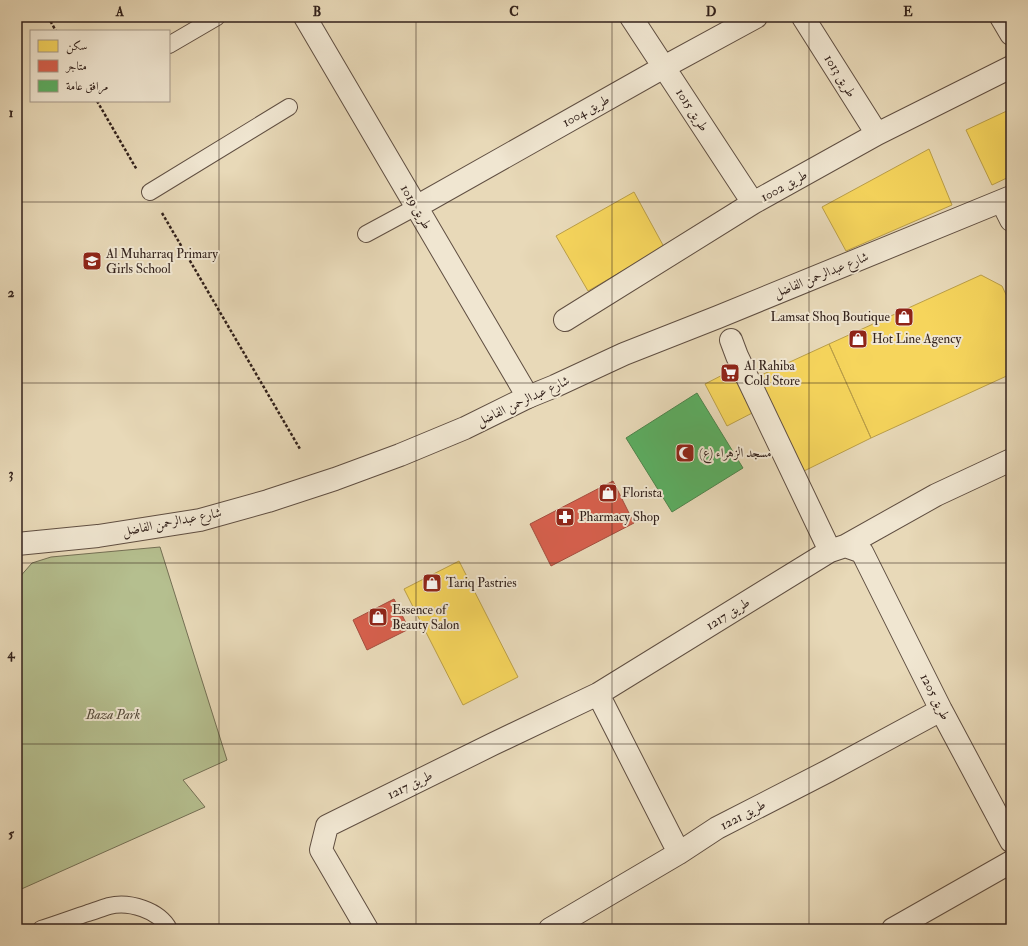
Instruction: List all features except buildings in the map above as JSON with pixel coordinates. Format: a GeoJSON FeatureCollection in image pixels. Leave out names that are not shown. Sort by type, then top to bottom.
{"type":"FeatureCollection","features":[{"type":"Feature","properties":{"kind":"street","name":"طريق 1019"},"geometry":{"type":"LineString","coordinates":[[305,17],[528,397]]}},
{"type":"Feature","properties":{"kind":"street","name":"طريق 1015"},"geometry":{"type":"LineString","coordinates":[[631,17],[754,204]]}},
{"type":"Feature","properties":{"kind":"street","name":"طريق 1004"},"geometry":{"type":"LineString","coordinates":[[416,207],[664,67],[756,17]]}},
{"type":"Feature","properties":{"kind":"street","name":"طريق 1013"},"geometry":{"type":"LineString","coordinates":[[803,17],[876,134]]}},
{"type":"Feature","properties":{"kind":"street"},"geometry":{"type":"LineString","coordinates":[[1001,17],[1011,34]]}},
{"type":"Feature","properties":{"kind":"street","name":"طريق 1002"},"geometry":{"type":"LineString","coordinates":[[565,320],[754,204],[876,134],[1011,67]]}},
{"type":"Feature","properties":{"kind":"street","name":"شارع عبدالرحمن الفاضل"},"geometry":{"type":"LineString","coordinates":[[17,544],[98,536],[200,520],[268,501],[335,479],[400,455],[465,428],[528,397],[624,354],[1008,206]]}},
{"type":"Feature","properties":{"kind":"street","name":"طريق 1205"},"geometry":{"type":"LineString","coordinates":[[731,340],[737,356],[846,550],[941,710],[1011,840]]}},
{"type":"Feature","properties":{"kind":"street","name":"طريق 1217"},"geometry":{"type":"LineString","coordinates":[[367,929],[321,850],[327,826],[598,694],[846,550],[936,495],[1011,460]]}},
{"type":"Feature","properties":{"kind":"street"},"geometry":{"type":"LineString","coordinates":[[598,694],[679,853]]}},
{"type":"Feature","properties":{"kind":"street","name":"طريق 1221"},"geometry":{"type":"LineString","coordinates":[[550,929],[679,853],[717,828],[828,771],[941,710]]}},
{"type":"Feature","properties":{"kind":"street"},"geometry":{"type":"LineString","coordinates":[[893,929],[1011,862]]}},
{"type":"Feature","properties":{"kind":"lane"},"geometry":{"type":"LineString","coordinates":[[170,44],[217,17]]}},
{"type":"Feature","properties":{"kind":"lane"},"geometry":{"type":"LineString","coordinates":[[150,192],[289,106]]}},
{"type":"Feature","properties":{"kind":"lane"},"geometry":{"type":"LineString","coordinates":[[366,234],[416,207]]}},
{"type":"Feature","properties":{"kind":"lane"},"geometry":{"type":"LineString","coordinates":[[41,929],[109,906],[122,905],[134,906],[146,910],[167,924],[169,929]]}},
{"type":"Feature","properties":{"kind":"path"},"geometry":{"type":"LineString","coordinates":[[48,17],[55,30]]}},
{"type":"Feature","properties":{"kind":"path"},"geometry":{"type":"LineString","coordinates":[[98,102],[300,449]]}},
{"type":"Feature","properties":{"kind":"green space","name":"Baza Park"},"geometry":{"type":"Polygon","coordinates":[[[160,547],[227,760],[183,780],[205,807],[17,891],[18,579],[32,563],[51,557],[160,547]]]}},
{"type":"Feature","properties":{"kind":"place","name":"Al Muharraq Primary Girls School"},"geometry":{"type":"Point","coordinates":[92,261]}},
{"type":"Feature","properties":{"kind":"place","name":"Lamsat Shoq Boutique"},"geometry":{"type":"Point","coordinates":[904,317]}},
{"type":"Feature","properties":{"kind":"place","name":"Hot Line Agency"},"geometry":{"type":"Point","coordinates":[858,339]}},
{"type":"Feature","properties":{"kind":"place","name":"Al Rahiba Cold Store"},"geometry":{"type":"Point","coordinates":[730,373]}},
{"type":"Feature","properties":{"kind":"place","name":"مسجد الزهراء (ع)"},"geometry":{"type":"Point","coordinates":[685,453]}},
{"type":"Feature","properties":{"kind":"place","name":"Florista"},"geometry":{"type":"Point","coordinates":[608,493]}},
{"type":"Feature","properties":{"kind":"place","name":"Pharmacy Shop"},"geometry":{"type":"Point","coordinates":[565,517]}},
{"type":"Feature","properties":{"kind":"place","name":"Tariq Pastries"},"geometry":{"type":"Point","coordinates":[432,583]}},
{"type":"Feature","properties":{"kind":"place","name":"Essence of Beauty Salon"},"geometry":{"type":"Point","coordinates":[378,617]}}]}
